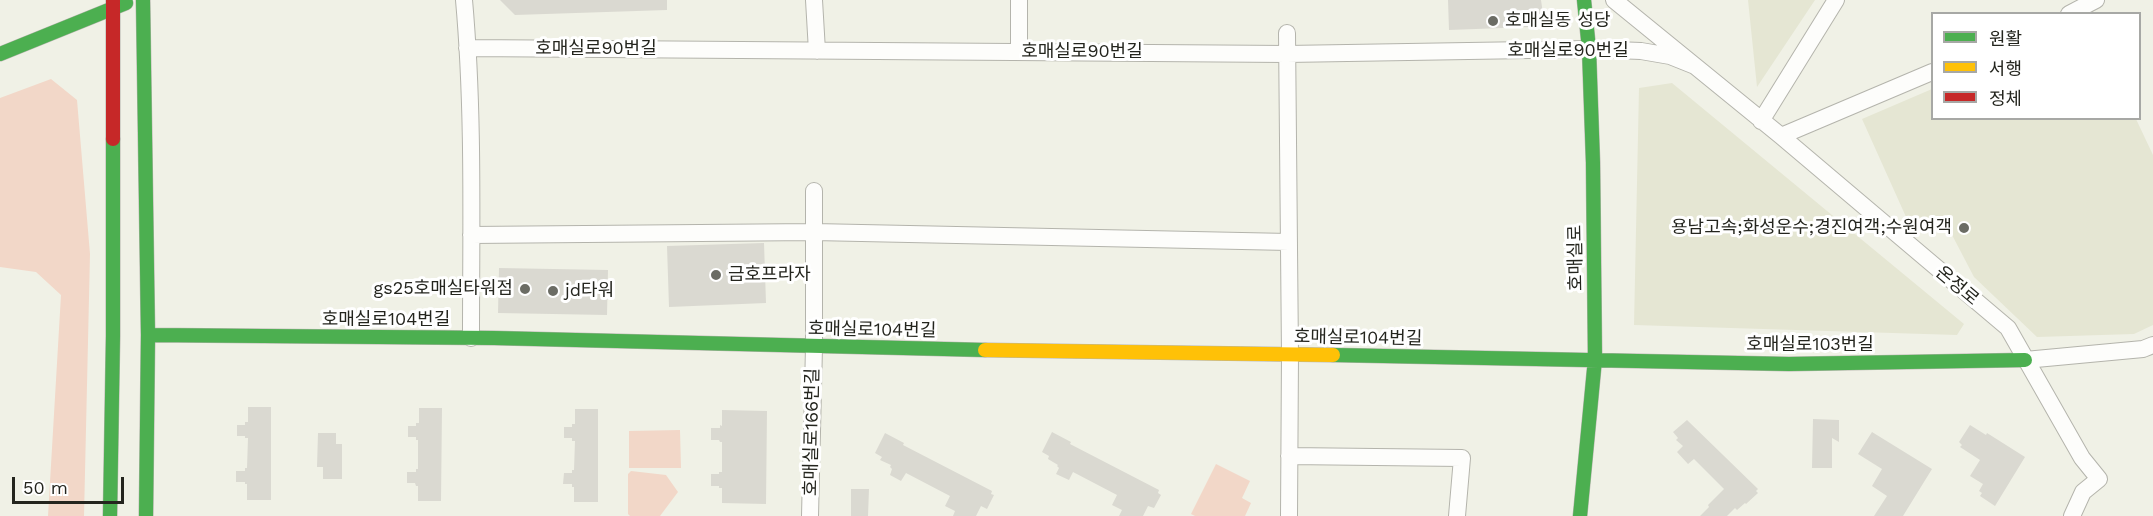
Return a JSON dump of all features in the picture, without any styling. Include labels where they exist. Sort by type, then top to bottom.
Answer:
[{"type":"street","points":[[0,54],[113,4],[133,0]]},
{"type":"street","points":[[143,0],[148,335],[146,516]]},
{"type":"street","points":[[464,0],[471,235],[471,338]]},
{"type":"street","points":[[814,0],[817,51]]},
{"type":"street","points":[[1019,0],[1019,52]]},
{"type":"street","name":"호매실로","points":[[1580,516],[1595,359],[1593,163],[1584,0]]},
{"type":"street","name":"온정로","points":[[1614,0],[1781,136],[2008,328],[2082,458],[2099,479],[2083,492],[2072,516]]},
{"type":"street","points":[[1761,121],[1836,0]]},
{"type":"street","points":[[2073,12],[2096,0]]},
{"type":"street","points":[[110,516],[113,336],[113,4]]},
{"type":"street","points":[[1287,33],[1289,516]]},
{"type":"street","name":"호매실로90번길","points":[[467,48],[1287,54],[1588,49],[1641,51],[1670,56],[1695,66]]},
{"type":"street","points":[[1781,136],[1931,72]]},
{"type":"street","name":"호매실로166번길","points":[[810,516],[814,190]]},
{"type":"street","points":[[471,235],[814,232],[1289,242]]},
{"type":"street","name":"호매실로104번길","points":[[148,335],[471,338],[813,347],[1595,359]]},
{"type":"street","points":[[2025,360],[2143,350],[2153,345]]},
{"type":"street","name":"호매실로103번길","points":[[1595,359],[1789,364],[2025,360]]},
{"type":"street","points":[[1289,456],[1462,458],[1457,516]]},
{"type":"shaded area","points":[[1748,0],[1815,0],[1757,87]]},
{"type":"shaded area","points":[[51,79],[77,100],[90,254],[84,516],[48,516],[61,295],[36,272],[0,267],[0,98]]},
{"type":"shaded area","points":[[1672,83],[1964,324],[1957,335],[1634,325],[1639,88]]},
{"type":"shaded area","points":[[1931,89],[1931,120],[2136,120],[2153,155],[2153,325],[2134,334],[2037,337],[1974,277],[1951,233],[1911,228],[1862,119]]},
{"type":"shaded area","points":[[680,430],[681,468],[629,468],[629,431]]},
{"type":"shaded area","points":[[1216,464],[1250,481],[1242,498],[1251,503],[1245,516],[1195,516],[1191,514]]},
{"type":"shaded area","points":[[631,471],[666,475],[678,492],[660,516],[630,516],[628,514],[628,474]]},
{"type":"building","points":[[500,0],[667,0],[667,10],[515,15]]},
{"type":"building","name":"호매실동 성당","points":[[1448,0],[1541,0],[1543,14],[1530,27],[1449,30]]},
{"type":"building","name":"금호프라자","points":[[764,243],[766,303],[669,307],[667,246]]},
{"type":"building","name":"jd타워","points":[[499,268],[608,270],[607,315],[498,313]]},
{"type":"building","points":[[248,407],[271,407],[271,500],[247,500],[247,484],[236,482],[236,471],[245,471],[247,468],[248,438],[237,436],[237,425],[245,425],[245,422],[248,422]]},
{"type":"building","points":[[419,408],[442,408],[441,501],[418,501],[418,486],[415,483],[407,483],[407,472],[416,472],[418,469],[418,440],[416,437],[408,437],[408,426],[416,426],[416,423],[419,423]]},
{"type":"building","points":[[575,409],[598,409],[598,502],[574,502],[574,487],[572,484],[563,484],[564,473],[572,473],[574,470],[575,441],[572,441],[572,438],[564,438],[564,427],[572,427],[572,424],[575,424]]},
{"type":"building","points":[[722,410],[767,411],[766,504],[722,503],[722,488],[711,486],[711,474],[722,472],[722,442],[711,440],[711,428],[722,426]]},
{"type":"building","points":[[1813,419],[1839,420],[1839,442],[1832,438],[1832,468],[1812,468]]},
{"type":"building","points":[[1687,420],[1758,489],[1756,491],[1758,493],[1746,504],[1737,510],[1735,508],[1727,516],[1700,516],[1724,489],[1694,459],[1688,464],[1677,452],[1683,446],[1676,440],[1678,438],[1673,432]]},
{"type":"building","points":[[1970,425],[2025,457],[1995,506],[1980,496],[1982,493],[1979,491],[1983,484],[1970,476],[1980,460],[1960,447],[1962,445],[1959,442]]},
{"type":"building","points":[[1052,432],[1071,442],[1070,444],[1159,490],[1158,493],[1161,495],[1154,508],[1148,506],[1143,516],[1119,516],[1122,510],[1112,505],[1117,495],[1073,472],[1069,480],[1056,474],[1058,465],[1042,452]]},
{"type":"building","points":[[1872,432],[1932,469],[1903,516],[1874,516],[1887,496],[1872,486],[1882,469],[1858,454]]},
{"type":"building","points":[[318,433],[336,433],[336,444],[342,444],[342,479],[323,479],[323,467],[317,467]]},
{"type":"building","points":[[885,433],[904,443],[903,445],[992,491],[991,494],[994,495],[987,509],[981,506],[976,516],[953,516],[955,511],[945,506],[950,496],[906,473],[901,481],[890,475],[891,465],[880,460],[882,457],[875,453]]},
{"type":"building","points":[[851,489],[869,489],[868,516],[851,516]]},
{"type":"traffic: fast","points":[[143,0],[148,335],[146,516]]},
{"type":"traffic: fast","points":[[1580,516],[1595,359],[1593,163],[1589,49],[1584,0]]},
{"type":"traffic: fast","points":[[0,54],[126,3]]},
{"type":"traffic: fast","points":[[110,516],[113,139]]},
{"type":"traffic: fast","points":[[148,335],[494,338],[985,350]]},
{"type":"traffic: fast","points":[[1333,355],[1789,364],[2025,360]]},
{"type":"traffic: slow","points":[[985,350],[1333,355]]},
{"type":"traffic: jam","points":[[113,0],[113,139]]},
{"type":"place","name":"호매실동 성당","points":[[1493,21]]},
{"type":"place","name":"용남고속;화성운수;경진여객;수원여객","points":[[1964,228]]},
{"type":"place","name":"금호프라자","points":[[716,275]]},
{"type":"place","name":"gs25호매실타워점","points":[[525,289]]},
{"type":"place","name":"jd타워","points":[[553,291]]}]
